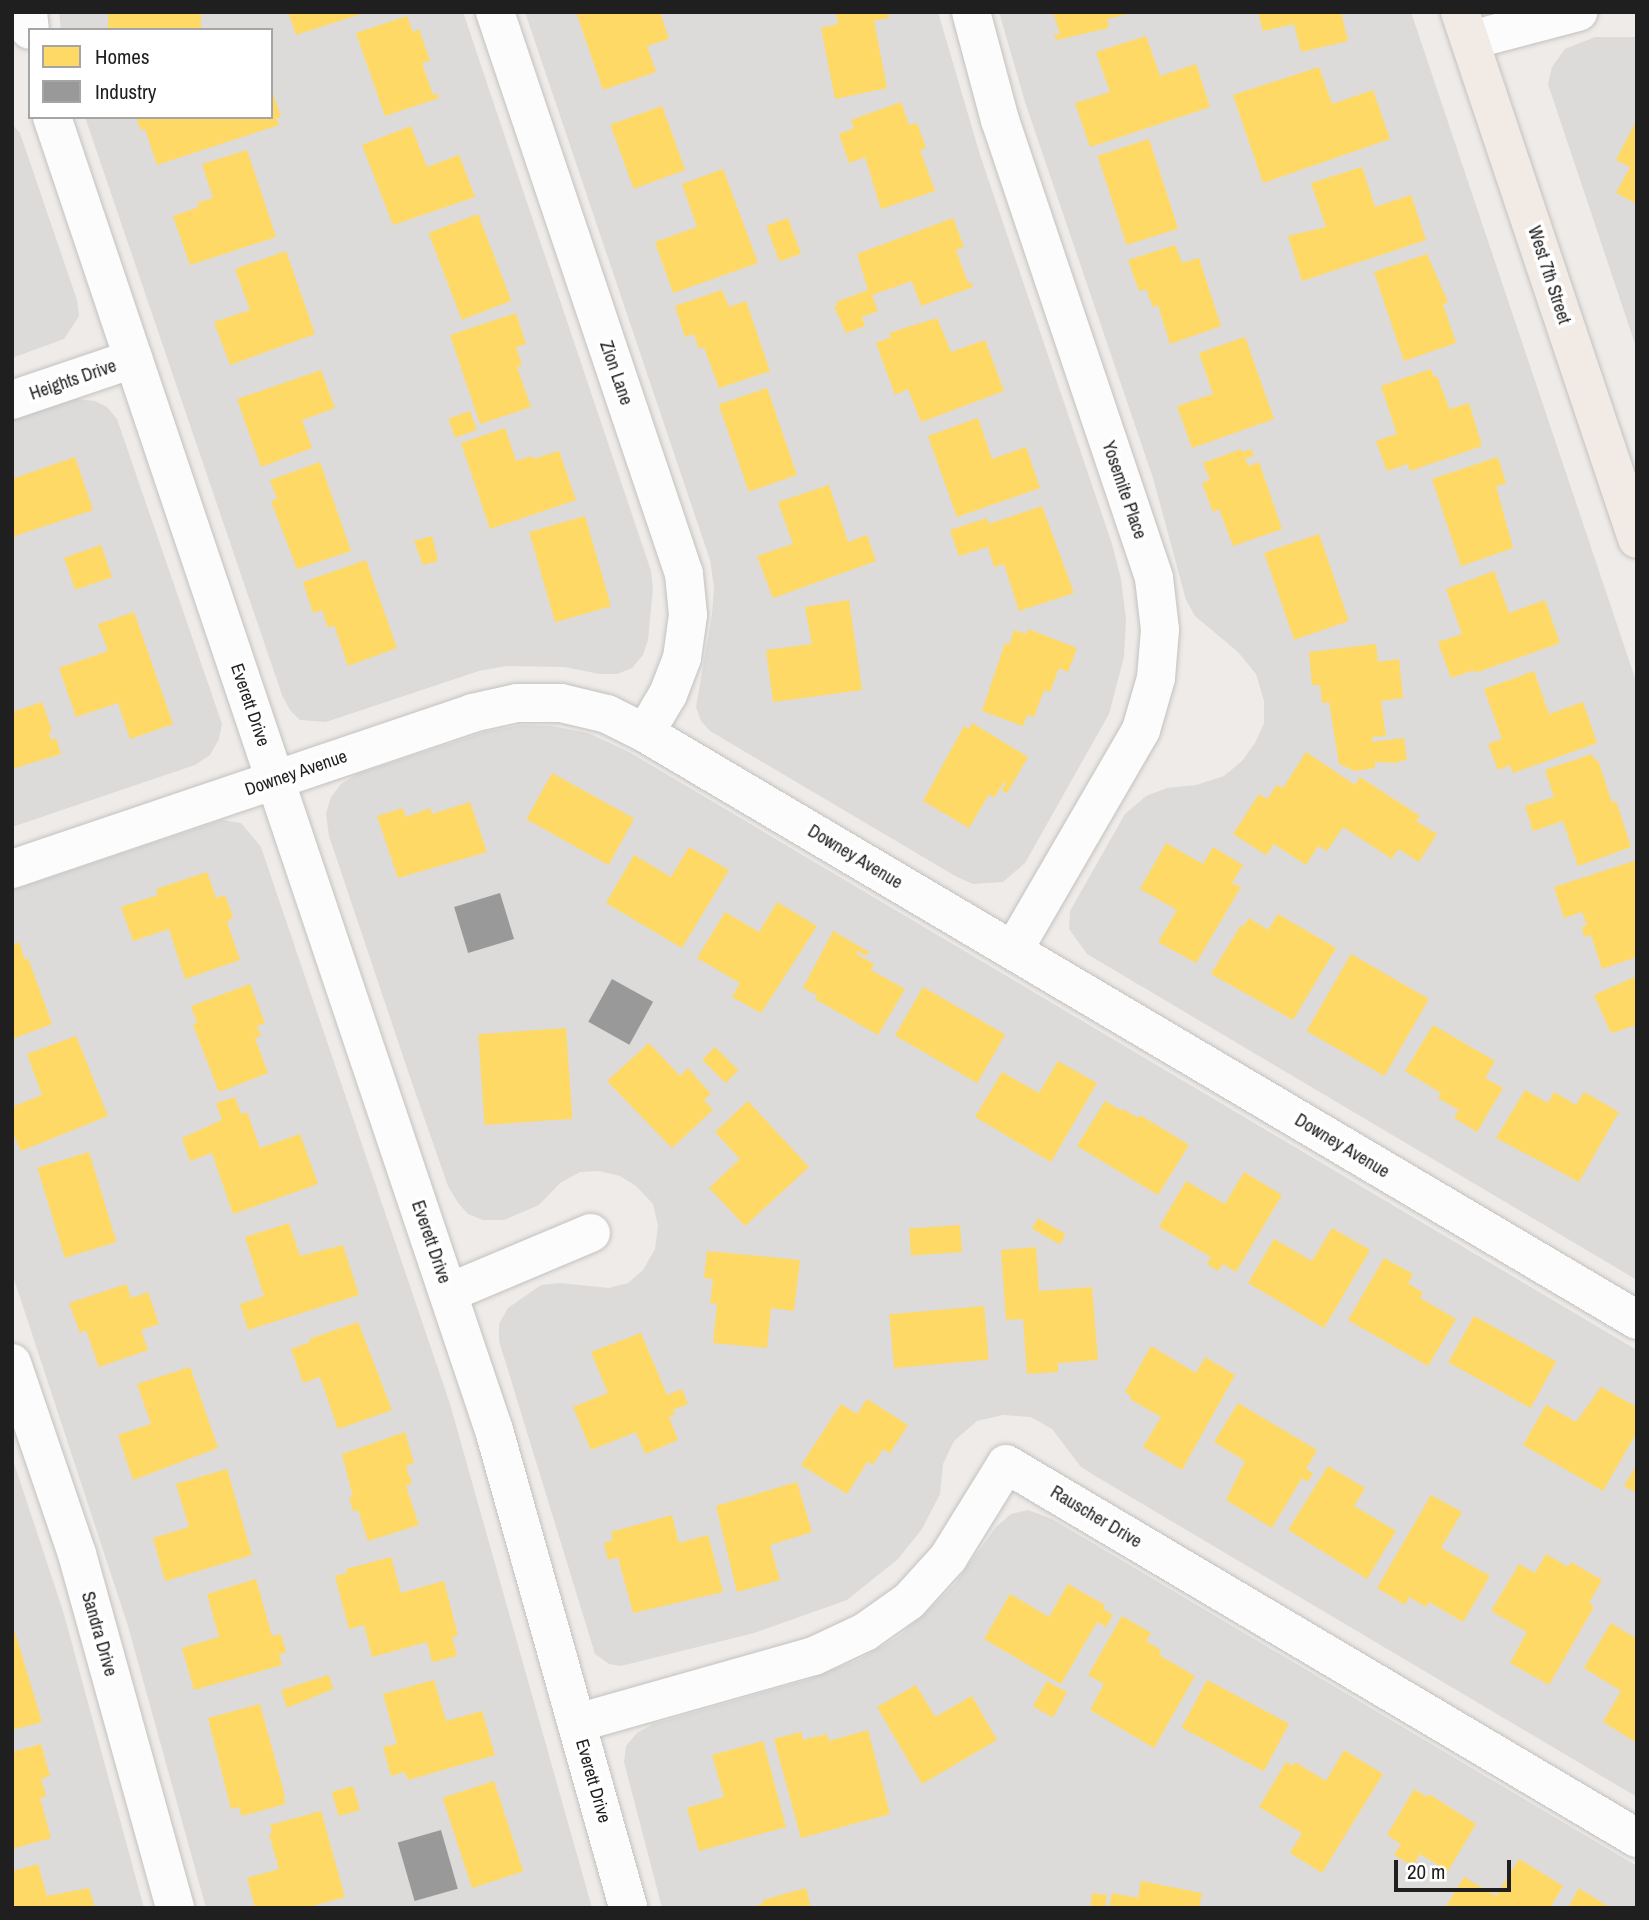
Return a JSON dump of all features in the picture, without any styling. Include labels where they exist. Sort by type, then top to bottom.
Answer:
[{"type":"main road","name":"West 7th Street","points":[[1466,26],[1637,539]]},
{"type":"street","name":"Zion Lane","points":[[495,12],[684,574],[688,615],[682,658],[668,694],[645,733]]},
{"type":"street","name":"Yosemite Place","points":[[971,12],[1000,120],[1154,578],[1160,630],[1156,678],[1141,730],[1013,951]]},
{"type":"street","points":[[1466,26],[1578,12]]},
{"type":"street","name":"Everett Drive","points":[[53,119],[494,1430],[628,1908]]},
{"type":"street","name":"Heights Drive","points":[[12,400],[133,359]]},
{"type":"street","name":"Downey Avenue","points":[[12,869],[472,713],[517,703],[561,703],[607,714],[645,733],[1637,1320]]},
{"type":"street","name":"Everett Drive","points":[[448,1293],[591,1233]]},
{"type":"street","name":"Sandra Drive","points":[[12,1363],[77,1554],[175,1908]]},
{"type":"street","name":"Rauscher Drive","points":[[576,1723],[814,1656],[865,1632],[909,1601],[948,1558],[1006,1464],[1637,1838]]},
{"type":"shaded area","points":[[59,12],[463,12],[651,571],[653,589],[648,640],[643,655],[632,668],[617,674],[600,674],[564,667],[507,666],[479,671],[326,722],[300,720],[290,710],[282,695],[86,119],[273,119],[273,28],[61,28]]},
{"type":"shaded area","points":[[525,12],[938,12],[980,155],[1112,544],[1121,579],[1126,619],[1124,657],[1109,714],[1025,863],[1003,882],[973,884],[957,877],[710,731],[701,721],[696,707],[712,615],[714,587],[710,560]]},
{"type":"shaded area","points":[[999,12],[1411,12],[1637,684],[1637,1280],[1087,954],[1069,929],[1070,911],[1125,814],[1146,796],[1167,788],[1196,785],[1224,776],[1242,761],[1255,743],[1264,723],[1264,701],[1256,674],[1238,652],[1195,616],[1186,600],[1153,478],[1025,102]]},
{"type":"shaded area","points":[[1595,37],[1637,37],[1637,350],[1548,84],[1552,67],[1565,49]]},
{"type":"shaded area","points":[[12,124],[20,133],[77,300],[79,316],[64,339],[12,358]]},
{"type":"shaded area","points":[[76,399],[95,401],[107,407],[117,419],[222,724],[219,739],[210,755],[195,765],[12,827],[12,420]]},
{"type":"shaded area","points":[[520,725],[552,726],[588,733],[629,752],[1637,1350],[1637,1797],[1081,1467],[1052,1429],[1031,1417],[1003,1415],[977,1421],[954,1441],[943,1464],[940,1494],[922,1529],[898,1559],[847,1600],[754,1633],[621,1666],[609,1664],[595,1654],[499,1341],[499,1324],[508,1308],[541,1285],[560,1283],[609,1288],[628,1283],[643,1270],[655,1249],[658,1226],[653,1204],[636,1186],[620,1176],[599,1171],[580,1172],[560,1183],[539,1205],[504,1220],[483,1220],[468,1214],[458,1203],[448,1186],[413,1086],[329,836],[326,814],[331,797],[341,784],[357,774],[485,732]]},
{"type":"shaded area","points":[[222,820],[241,823],[261,847],[450,1404],[592,1908],[206,1908],[128,1626],[12,1273],[12,890]]},
{"type":"shaded area","points":[[12,1457],[63,1611],[144,1908],[12,1908]]},
{"type":"shaded area","points":[[1028,1510],[1052,1519],[1637,1866],[1637,1908],[662,1908],[624,1762],[626,1746],[637,1733],[653,1724],[807,1680],[860,1659],[899,1636],[928,1611],[954,1585],[996,1527],[1011,1514]]},
{"type":"building: Homes","points":[[108,12],[201,12],[201,28],[108,28]]},
{"type":"building: Homes","points":[[288,12],[364,12],[364,13],[296,35]]},
{"type":"building: Homes","points":[[576,12],[660,12],[669,39],[647,46],[656,72],[603,90]]},
{"type":"building: Homes","points":[[836,12],[888,12],[889,18],[874,21],[887,88],[835,99],[821,28],[838,24]]},
{"type":"building: Homes","points":[[1053,12],[1132,13],[1107,19],[1109,28],[1056,40],[1054,35],[1060,34]]},
{"type":"building: Homes","points":[[1258,12],[1341,12],[1348,41],[1301,52],[1294,24],[1263,31]]},
{"type":"building: Homes","points":[[407,16],[413,32],[419,29],[430,61],[422,63],[433,95],[437,93],[439,98],[385,116],[356,33]]},
{"type":"building: Homes","points":[[1146,36],[1160,76],[1196,64],[1210,107],[1090,147],[1075,103],[1110,92],[1096,52]]},
{"type":"building: Homes","points":[[1319,67],[1332,104],[1373,90],[1390,139],[1263,183],[1233,95]]},
{"type":"building: Homes","points":[[273,93],[281,117],[276,118],[279,125],[157,165],[145,129],[141,130],[137,119],[273,119]]},
{"type":"building: Homes","points":[[901,102],[909,125],[917,123],[926,148],[920,150],[935,191],[881,209],[865,157],[849,163],[839,134],[854,128],[851,120]]},
{"type":"building: Homes","points":[[662,106],[685,170],[634,189],[610,125]]},
{"type":"building: Homes","points":[[1637,119],[1637,204],[1616,193],[1630,167],[1616,160]]},
{"type":"building: Homes","points":[[411,126],[427,167],[459,155],[475,197],[393,225],[362,145]]},
{"type":"building: Homes","points":[[1149,139],[1178,228],[1127,245],[1098,156]]},
{"type":"building: Homes","points":[[247,150],[276,237],[190,265],[173,216],[199,207],[197,203],[213,198],[202,164]]},
{"type":"building: Homes","points":[[1362,167],[1375,207],[1411,195],[1426,240],[1302,281],[1288,236],[1326,227],[1311,183]]},
{"type":"building: Homes","points":[[723,169],[758,263],[673,293],[655,242],[697,227],[682,184]]},
{"type":"building: Homes","points":[[478,214],[511,301],[462,320],[429,233]]},
{"type":"building: Homes","points":[[788,218],[801,254],[779,262],[766,226]]},
{"type":"building: Homes","points":[[953,218],[964,247],[956,250],[968,283],[971,282],[973,287],[921,306],[912,281],[872,295],[878,311],[862,317],[865,326],[846,333],[834,306],[838,305],[836,302],[868,290],[857,254]]},
{"type":"building: Homes","points":[[1175,245],[1182,263],[1199,258],[1221,326],[1170,344],[1158,305],[1153,307],[1146,289],[1139,291],[1128,260]]},
{"type":"building: Homes","points":[[286,251],[315,334],[230,365],[214,322],[250,310],[235,269]]},
{"type":"building: Homes","points":[[1427,254],[1448,302],[1443,304],[1456,343],[1404,361],[1374,272]]},
{"type":"building: Homes","points":[[722,290],[729,307],[746,301],[770,371],[719,388],[704,347],[699,349],[694,334],[685,337],[675,306]]},
{"type":"building: Homes","points":[[516,313],[526,344],[516,347],[522,365],[517,367],[531,407],[480,424],[450,335]]},
{"type":"building: Homes","points":[[937,318],[951,352],[985,340],[1004,391],[921,422],[908,389],[895,395],[876,343],[891,337],[889,333]]},
{"type":"building: Homes","points":[[1245,337],[1274,419],[1192,448],[1177,406],[1213,394],[1199,353]]},
{"type":"building: Homes","points":[[1431,369],[1434,377],[1437,376],[1449,408],[1446,410],[1469,403],[1482,446],[1410,471],[1408,464],[1387,471],[1376,441],[1397,434],[1381,386]]},
{"type":"building: Homes","points":[[321,370],[335,408],[302,420],[312,448],[261,467],[237,399]]},
{"type":"building: Homes","points":[[767,388],[797,475],[749,492],[719,405]]},
{"type":"building: Homes","points":[[470,411],[477,430],[455,438],[448,419]]},
{"type":"building: Homes","points":[[978,418],[992,459],[1026,447],[1040,488],[957,517],[928,436]]},
{"type":"building: Homes","points":[[505,428],[516,461],[559,451],[576,500],[490,529],[461,443]]},
{"type":"building: Homes","points":[[1241,449],[1242,452],[1251,449],[1254,456],[1245,458],[1248,466],[1259,462],[1282,529],[1233,546],[1219,509],[1213,512],[1202,483],[1210,480],[1203,463]]},
{"type":"building: Homes","points":[[75,457],[93,510],[12,537],[12,479]]},
{"type":"building: Homes","points":[[1498,457],[1506,483],[1496,486],[1513,548],[1461,566],[1432,479]]},
{"type":"building: Homes","points":[[320,462],[351,551],[297,569],[271,501],[277,499],[270,480]]},
{"type":"building: Homes","points":[[829,485],[848,542],[867,535],[876,561],[773,598],[757,556],[793,544],[778,502]]},
{"type":"building: Homes","points":[[1042,506],[1074,593],[1019,611],[1004,564],[994,567],[988,547],[959,556],[950,530],[987,518],[989,524]]},
{"type":"building: Homes","points":[[585,516],[611,606],[555,622],[529,532]]},
{"type":"building: Homes","points":[[1319,534],[1349,621],[1294,640],[1264,553]]},
{"type":"building: Homes","points":[[432,536],[438,561],[423,565],[414,541]]},
{"type":"building: Homes","points":[[101,545],[112,577],[75,590],[64,558]]},
{"type":"building: Homes","points":[[366,560],[397,648],[348,666],[334,625],[328,628],[322,610],[313,613],[303,582]]},
{"type":"building: Homes","points":[[1494,571],[1509,613],[1545,600],[1560,643],[1475,673],[1474,670],[1451,678],[1438,642],[1462,634],[1446,589]]},
{"type":"building: Homes","points":[[849,600],[862,690],[773,702],[766,650],[812,644],[805,607]]},
{"type":"building: Homes","points":[[134,612],[173,724],[130,739],[118,703],[76,717],[59,668],[108,651],[98,624]]},
{"type":"building: Homes","points":[[1028,629],[1077,648],[1068,672],[1059,668],[1050,692],[1044,690],[1034,717],[1027,715],[1023,726],[982,711],[1005,643],[1009,645],[1014,630],[1026,634]]},
{"type":"building: Homes","points":[[1376,644],[1378,662],[1399,659],[1403,698],[1381,701],[1386,736],[1372,737],[1372,742],[1404,738],[1407,759],[1396,763],[1375,762],[1375,768],[1355,771],[1339,764],[1329,702],[1322,703],[1320,685],[1312,685],[1309,652]]},
{"type":"building: Homes","points":[[1534,671],[1549,714],[1583,702],[1597,743],[1513,773],[1510,765],[1498,770],[1488,744],[1502,739],[1484,689]]},
{"type":"building: Homes","points":[[42,702],[52,731],[49,732],[51,740],[56,738],[61,754],[12,769],[12,712]]},
{"type":"building: Homes","points":[[972,723],[1028,757],[1007,793],[1002,790],[1006,783],[1004,782],[994,798],[989,794],[969,828],[923,801],[964,726],[969,729]]},
{"type":"building: Homes","points":[[1306,752],[1355,785],[1360,777],[1420,816],[1416,821],[1437,834],[1419,862],[1398,849],[1392,859],[1343,827],[1327,851],[1318,846],[1306,865],[1274,844],[1266,855],[1233,834],[1259,794],[1267,799],[1277,785],[1283,788]]},
{"type":"building: Homes","points":[[1592,754],[1595,761],[1598,760],[1612,803],[1616,801],[1631,847],[1578,866],[1563,821],[1533,831],[1525,806],[1554,797],[1545,770]]},
{"type":"building: Homes","points":[[552,773],[634,819],[609,865],[526,819]]},
{"type":"building: Homes","points":[[470,802],[487,852],[398,878],[377,816],[403,808],[406,817],[430,808],[432,814]]},
{"type":"building: Homes","points":[[1166,843],[1203,864],[1213,847],[1243,865],[1232,883],[1241,887],[1196,963],[1158,942],[1177,910],[1140,889]]},
{"type":"building: Homes","points":[[689,847],[729,870],[682,948],[606,903],[634,855],[671,877]]},
{"type":"building: Homes","points":[[1637,860],[1637,957],[1602,969],[1591,935],[1584,937],[1582,927],[1587,925],[1582,912],[1564,918],[1554,887]]},
{"type":"building: Homes","points":[[207,872],[216,898],[225,895],[233,917],[227,922],[240,960],[185,979],[169,929],[133,941],[121,907],[158,895],[156,889]]},
{"type":"building: Homes","points":[[777,902],[817,926],[761,1013],[732,997],[740,983],[697,958],[725,912],[759,932]]},
{"type":"building: Homes","points":[[1278,914],[1336,948],[1293,1020],[1211,974],[1241,925],[1243,927],[1249,918],[1268,930]]},
{"type":"building: Homes","points":[[833,931],[869,952],[866,956],[858,951],[856,954],[874,964],[871,970],[905,989],[878,1035],[815,999],[817,995],[803,988]]},
{"type":"building: Homes","points":[[19,942],[25,960],[28,958],[52,1024],[12,1039],[12,945]]},
{"type":"building: Homes","points":[[1351,954],[1429,999],[1384,1076],[1306,1031]]},
{"type":"building: Homes","points":[[1637,976],[1637,1025],[1611,1033],[1594,995]]},
{"type":"building: Homes","points":[[250,984],[265,1023],[257,1026],[261,1036],[255,1038],[268,1073],[219,1092],[193,1025],[197,1023],[191,1006]]},
{"type":"building: Homes","points":[[923,987],[1005,1034],[977,1083],[895,1035]]},
{"type":"building: Homes","points":[[1433,1025],[1495,1061],[1485,1078],[1503,1088],[1477,1132],[1454,1118],[1459,1110],[1438,1098],[1441,1093],[1405,1071]]},
{"type":"building: Homes","points":[[566,1028],[572,1119],[485,1125],[478,1034]]},
{"type":"building: Homes","points":[[76,1036],[108,1116],[21,1151],[12,1131],[12,1107],[42,1095],[27,1054]]},
{"type":"building: Homes","points":[[649,1043],[680,1076],[688,1068],[711,1094],[704,1100],[713,1110],[672,1148],[607,1081]]},
{"type":"building: Homes","points":[[715,1047],[738,1070],[726,1083],[702,1060]]},
{"type":"building: Homes","points":[[1058,1061],[1097,1083],[1051,1162],[975,1117],[1002,1072],[1039,1093]]},
{"type":"building: Homes","points":[[1525,1090],[1548,1103],[1554,1092],[1576,1105],[1584,1092],[1619,1112],[1579,1182],[1496,1138]]},
{"type":"building: Homes","points":[[235,1097],[241,1114],[247,1112],[260,1148],[300,1134],[318,1184],[233,1214],[212,1153],[190,1161],[182,1138],[222,1120],[216,1103]]},
{"type":"building: Homes","points":[[748,1101],[809,1167],[745,1226],[709,1188],[740,1159],[715,1132]]},
{"type":"building: Homes","points":[[1105,1101],[1138,1118],[1140,1115],[1189,1145],[1158,1195],[1077,1146]]},
{"type":"building: Homes","points":[[89,1152],[116,1242],[65,1258],[37,1168]]},
{"type":"building: Homes","points":[[1244,1172],[1282,1195],[1236,1272],[1223,1264],[1218,1271],[1207,1264],[1211,1257],[1159,1227],[1186,1181],[1225,1204]]},
{"type":"building: Homes","points":[[1038,1218],[1066,1234],[1060,1244],[1032,1228]]},
{"type":"building: Homes","points":[[289,1223],[300,1256],[343,1245],[359,1295],[248,1330],[240,1304],[264,1296],[245,1237]]},
{"type":"building: Homes","points":[[960,1225],[962,1252],[911,1255],[909,1229]]},
{"type":"building: Homes","points":[[1332,1228],[1370,1250],[1324,1328],[1248,1283],[1274,1239],[1312,1261]]},
{"type":"building: Homes","points":[[1036,1247],[1039,1291],[1092,1287],[1098,1360],[1058,1363],[1058,1372],[1027,1374],[1023,1319],[1006,1320],[1001,1250]]},
{"type":"building: Homes","points":[[707,1251],[800,1260],[794,1311],[771,1308],[767,1348],[713,1343],[717,1304],[710,1303],[713,1279],[704,1278]]},
{"type":"building: Homes","points":[[1384,1258],[1413,1274],[1408,1283],[1423,1293],[1420,1298],[1456,1319],[1428,1366],[1348,1320]]},
{"type":"building: Homes","points":[[126,1284],[131,1298],[148,1292],[159,1324],[141,1330],[148,1350],[99,1367],[86,1330],[80,1333],[69,1303]]},
{"type":"building: Homes","points":[[984,1306],[989,1360],[894,1368],[889,1314]]},
{"type":"building: Homes","points":[[1474,1316],[1556,1362],[1531,1408],[1448,1362]]},
{"type":"building: Homes","points":[[358,1322],[392,1410],[338,1429],[320,1377],[303,1383],[291,1349],[310,1342],[309,1339]]},
{"type":"building: Homes","points":[[641,1333],[667,1395],[682,1389],[688,1404],[673,1410],[675,1414],[669,1417],[678,1440],[645,1454],[636,1432],[591,1450],[573,1407],[608,1393],[591,1352]]},
{"type":"building: Homes","points":[[1151,1346],[1196,1373],[1205,1357],[1235,1375],[1182,1470],[1143,1447],[1161,1417],[1130,1399],[1131,1396],[1125,1392]]},
{"type":"building: Homes","points":[[190,1367],[218,1448],[133,1480],[118,1435],[151,1424],[137,1384]]},
{"type":"building: Homes","points":[[1601,1387],[1637,1407],[1637,1432],[1603,1491],[1523,1445],[1546,1405],[1576,1422]]},
{"type":"building: Homes","points":[[867,1399],[908,1425],[890,1453],[883,1449],[873,1465],[868,1461],[847,1494],[801,1465],[841,1404],[857,1414]]},
{"type":"building: Homes","points":[[1238,1403],[1317,1450],[1306,1469],[1313,1473],[1308,1482],[1302,1478],[1272,1528],[1226,1500],[1245,1461],[1214,1442]]},
{"type":"building: Homes","points":[[405,1432],[414,1463],[406,1466],[412,1484],[406,1486],[419,1525],[368,1541],[358,1510],[353,1511],[349,1497],[353,1497],[342,1454]]},
{"type":"building: Homes","points":[[1637,1464],[1637,1493],[1624,1486]]},
{"type":"building: Homes","points":[[1328,1466],[1365,1488],[1354,1506],[1396,1531],[1367,1579],[1288,1530]]},
{"type":"building: Homes","points":[[227,1469],[252,1555],[165,1581],[153,1538],[189,1527],[176,1484]]},
{"type":"building: Homes","points":[[797,1482],[812,1532],[770,1545],[780,1580],[737,1592],[716,1506]]},
{"type":"building: Homes","points":[[1431,1495],[1462,1512],[1441,1548],[1490,1576],[1463,1622],[1429,1602],[1426,1607],[1409,1597],[1405,1605],[1377,1588]]},
{"type":"building: Homes","points":[[672,1515],[679,1543],[708,1535],[723,1592],[633,1613],[618,1557],[608,1560],[604,1543],[613,1540],[611,1532]]},
{"type":"building: Homes","points":[[1546,1554],[1568,1567],[1571,1562],[1602,1580],[1589,1603],[1594,1607],[1549,1685],[1510,1663],[1527,1632],[1491,1611],[1519,1564],[1535,1573]]},
{"type":"building: Homes","points":[[391,1557],[401,1593],[444,1581],[458,1635],[452,1637],[457,1656],[432,1662],[427,1642],[372,1657],[364,1625],[349,1629],[335,1576],[347,1573],[346,1569]]},
{"type":"building: Homes","points":[[256,1579],[272,1636],[281,1634],[286,1652],[279,1655],[282,1665],[194,1690],[182,1648],[219,1637],[207,1594]]},
{"type":"building: Homes","points":[[1068,1584],[1105,1605],[1103,1609],[1113,1615],[1106,1627],[1097,1622],[1061,1684],[984,1639],[1010,1594],[1049,1617]]},
{"type":"building: Homes","points":[[1122,1616],[1151,1633],[1146,1641],[1161,1650],[1159,1655],[1195,1676],[1154,1748],[1090,1710],[1104,1684],[1088,1675]]},
{"type":"building: Homes","points":[[1611,1623],[1637,1639],[1637,1743],[1603,1722],[1621,1691],[1584,1668]]},
{"type":"building: Homes","points":[[15,1632],[42,1722],[12,1730],[12,1633]]},
{"type":"building: Homes","points":[[329,1675],[333,1689],[287,1708],[281,1690]]},
{"type":"building: Homes","points":[[434,1680],[446,1721],[482,1711],[495,1755],[408,1780],[405,1772],[391,1776],[383,1747],[397,1744],[383,1694]]},
{"type":"building: Homes","points":[[1207,1680],[1289,1724],[1264,1771],[1182,1728]]},
{"type":"building: Homes","points":[[1047,1681],[1067,1692],[1053,1718],[1033,1706]]},
{"type":"building: Homes","points":[[916,1685],[935,1717],[972,1696],[997,1740],[922,1784],[877,1707]]},
{"type":"building: Homes","points":[[260,1704],[285,1804],[242,1816],[239,1807],[231,1809],[208,1718]]},
{"type":"building: Homes","points":[[868,1730],[890,1814],[801,1838],[774,1739],[801,1732],[803,1740],[827,1734],[829,1741]]},
{"type":"building: Homes","points":[[763,1741],[786,1827],[699,1851],[687,1808],[724,1797],[712,1755]]},
{"type":"building: Homes","points":[[41,1744],[50,1776],[41,1779],[46,1796],[40,1798],[51,1838],[12,1849],[12,1752]]},
{"type":"building: Homes","points":[[1344,1750],[1383,1774],[1322,1873],[1290,1853],[1302,1833],[1259,1807],[1286,1762],[1293,1766],[1295,1762],[1326,1781]]},
{"type":"building: Homes","points":[[494,1781],[523,1871],[472,1888],[443,1798]]},
{"type":"building: Homes","points":[[353,1786],[360,1810],[339,1816],[332,1792]]},
{"type":"building: Homes","points":[[1414,1789],[1427,1797],[1429,1794],[1476,1824],[1448,1871],[1420,1854],[1413,1866],[1394,1855],[1401,1844],[1387,1835]]},
{"type":"building: Homes","points":[[321,1811],[345,1897],[305,1908],[255,1908],[247,1878],[279,1869],[269,1834],[273,1833],[270,1825]]},
{"type":"building: Homes","points":[[1519,1859],[1563,1886],[1550,1908],[1445,1908],[1464,1877],[1496,1896]]},
{"type":"building: Homes","points":[[38,1864],[47,1896],[89,1888],[95,1908],[12,1908],[12,1871]]},
{"type":"building: Homes","points":[[1141,1881],[1202,1893],[1199,1908],[1109,1908],[1112,1893],[1138,1898]]},
{"type":"building: Homes","points":[[806,1888],[811,1908],[750,1908],[763,1903],[763,1900]]},
{"type":"building: Homes","points":[[1580,1889],[1611,1908],[1568,1908]]},
{"type":"building: Homes","points":[[1092,1893],[1107,1895],[1105,1908],[1090,1908]]},
{"type":"building: Industry","points":[[500,893],[514,939],[468,953],[454,907]]},
{"type":"building: Industry","points":[[612,979],[653,1002],[629,1045],[588,1022]]},
{"type":"building: Industry","points":[[441,1830],[458,1889],[415,1901],[398,1842]]}]
